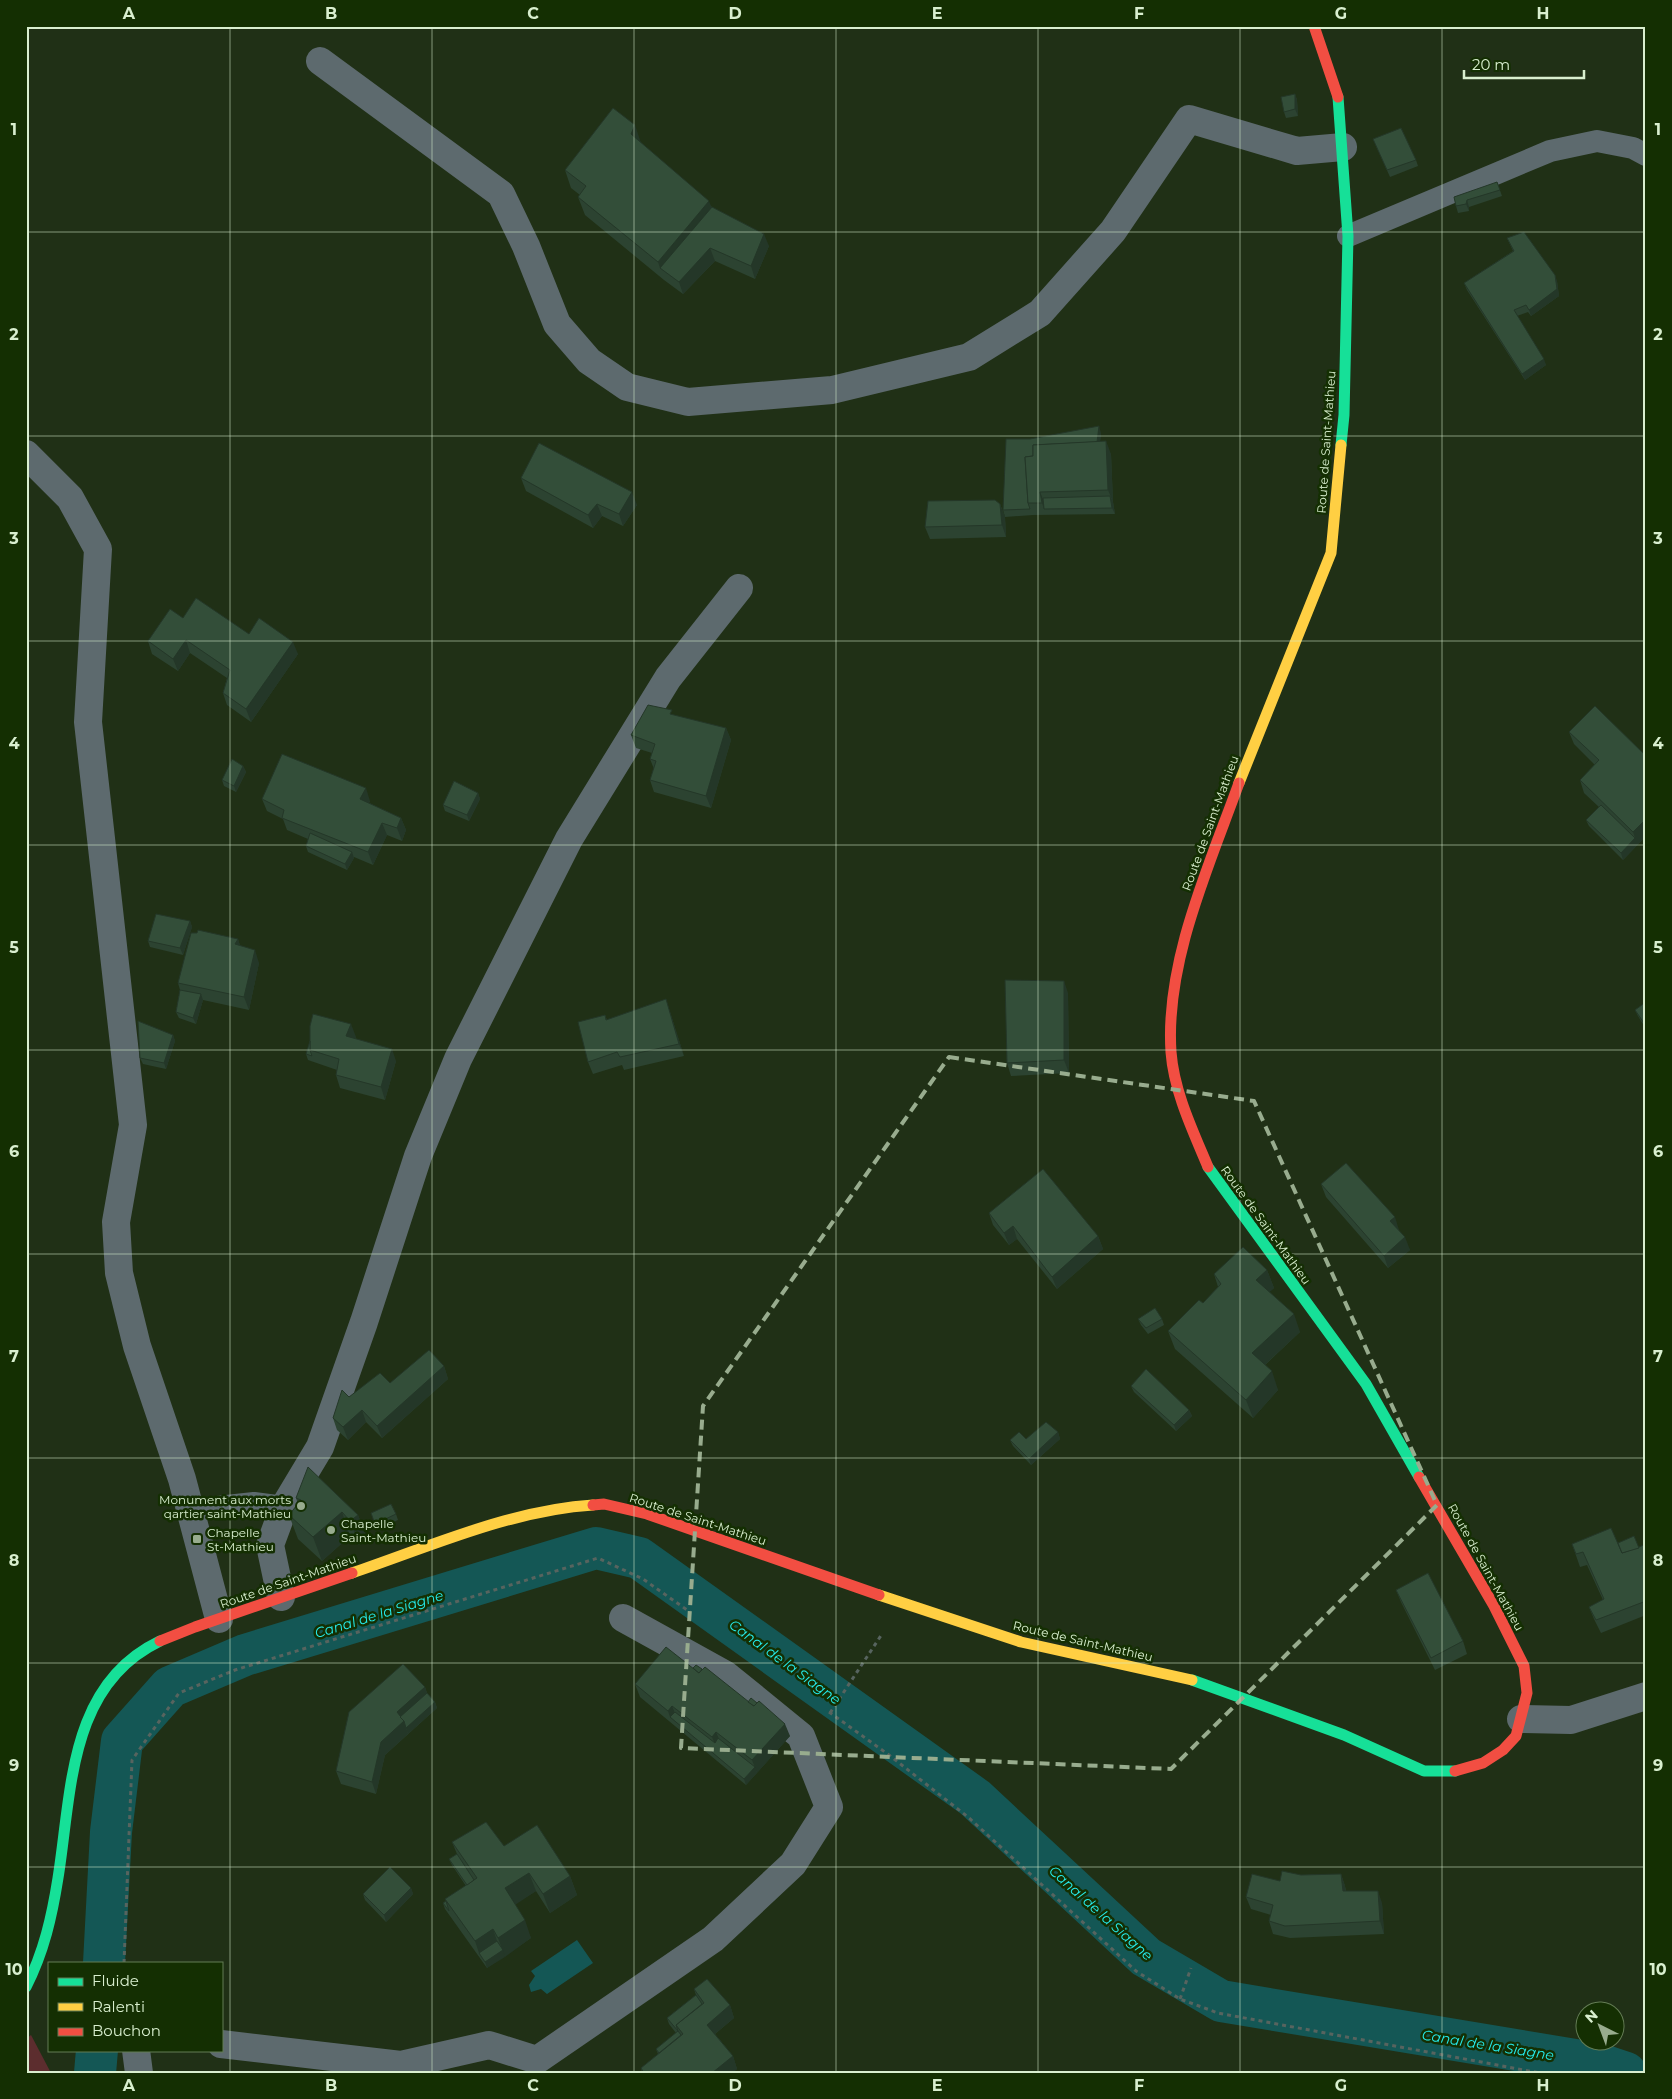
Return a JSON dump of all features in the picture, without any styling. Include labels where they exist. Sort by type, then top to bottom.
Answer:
[{"type":"street","name":"Route de Saint-Mathieu","points":[[38,1976],[53,1909],[74,1760],[82,1730],[93,1703],[110,1680],[131,1658],[162,1640],[281,1597],[518,1518],[561,1507],[604,1504],[647,1514],[902,1603],[1021,1642],[1205,1683],[1344,1735],[1424,1771],[1453,1772],[1483,1763],[1503,1750],[1516,1736],[1527,1693],[1524,1666],[1494,1606],[1366,1384],[1210,1171],[1183,1108],[1171,1052],[1174,988],[1189,919],[1248,758],[1331,553],[1344,415],[1348,236],[1339,101],[1314,26]]},
{"type":"street","points":[[320,61],[500,194],[526,246],[557,324],[589,361],[627,386],[688,402],[832,390],[969,357],[1040,313],[1113,231],[1189,118],[1297,151],[1343,147]]},
{"type":"street","points":[[26,454],[70,498],[98,549],[88,722],[134,1125],[116,1222],[119,1273],[137,1346],[182,1479],[220,1619]]},
{"type":"street","points":[[281,1597],[270,1545],[284,1507],[320,1447],[364,1322],[418,1156],[458,1058],[569,839],[668,678],[739,588]]},
{"type":"street","points":[[222,2044],[401,2065],[489,2045],[537,2060],[713,1939],[793,1864],[829,1807],[801,1736],[726,1675],[623,1618]]},
{"type":"street","points":[[1521,1719],[1572,1720],[1646,1696]]},
{"type":"street","points":[[136,2052],[139,2073]]},
{"type":"lane","points":[[1348,236],[1550,151],[1597,141],[1633,148],[1646,155]]},
{"type":"lane","points":[[190,1510],[254,1503],[284,1507]]},
{"type":"path","points":[[124,1962],[132,1760],[179,1693],[235,1670],[598,1558],[643,1579],[691,1613]]},
{"type":"path","points":[[830,1713],[902,1603]]},
{"type":"path","points":[[823,1708],[890,1755],[968,1817],[1136,1971],[1180,1999],[1218,2013],[1540,2073]]},
{"type":"path","points":[[1180,1999],[1191,1968]]},
{"type":"highlighted area","points":[[949,1057],[1254,1101],[1437,1505],[1171,1769],[681,1748],[703,1406]]},
{"type":"shaded area","points":[[31,2035],[51,2073],[26,2073],[26,2039]]},
{"type":"water","points":[[577,1940],[593,1963],[547,1994],[541,1989],[531,1992],[529,1985],[535,1976],[531,1971]]},
{"type":"building","points":[[1295,94],[1295,109],[1284,112],[1281,97]]},
{"type":"building","points":[[613,108],[635,125],[631,134],[709,201],[658,262],[578,197],[586,186],[565,170]]},
{"type":"building","points":[[1401,128],[1416,160],[1387,170],[1373,139]]},
{"type":"building","points":[[1497,182],[1500,190],[1467,200],[1466,204],[1456,206],[1454,197]]},
{"type":"building","points":[[712,207],[764,234],[751,266],[710,248],[679,282],[660,268]]},
{"type":"building","points":[[1524,232],[1555,275],[1557,289],[1529,310],[1526,305],[1514,310],[1544,359],[1522,374],[1464,283],[1514,251],[1507,238]]},
{"type":"building","points":[[1099,426],[1097,442],[1033,445],[1033,456],[1025,457],[1030,509],[1003,510],[1006,439],[1030,439]]},
{"type":"building","points":[[1106,441],[1108,490],[1040,492],[1042,503],[1028,503],[1025,457],[1033,456],[1033,445]]},
{"type":"building","points":[[539,443],[632,492],[619,514],[597,504],[588,515],[521,478]]},
{"type":"building","points":[[1110,496],[1112,508],[1044,509],[1043,498]]},
{"type":"building","points":[[995,500],[1000,504],[1002,525],[925,527],[928,501]]},
{"type":"building","points":[[196,598],[249,634],[259,618],[293,642],[246,709],[223,693],[230,670],[186,640],[173,659],[148,641],[170,609],[183,618]]},
{"type":"building","points":[[648,705],[672,710],[670,714],[726,728],[706,796],[650,780],[656,761],[650,759],[655,744],[631,735]]},
{"type":"building","points":[[1595,706],[1646,756],[1646,819],[1633,832],[1580,780],[1599,760],[1569,732]]},
{"type":"building","points":[[282,754],[366,788],[360,799],[401,818],[397,828],[382,823],[368,852],[282,818],[284,810],[262,799]]},
{"type":"building","points":[[232,759],[243,766],[234,786],[222,780]]},
{"type":"building","points":[[454,781],[478,793],[467,815],[443,805]]},
{"type":"building","points":[[1601,805],[1635,838],[1621,853],[1586,820]]},
{"type":"building","points":[[310,833],[352,852],[345,864],[306,846]]},
{"type":"building","points":[[156,914],[190,921],[180,948],[148,941]]},
{"type":"building","points":[[198,930],[238,939],[235,944],[255,950],[244,997],[178,983],[191,933],[197,933]]},
{"type":"building","points":[[1005,980],[1064,981],[1064,1060],[1007,1063]]},
{"type":"building","points":[[180,990],[201,994],[193,1018],[176,1012]]},
{"type":"building","points":[[666,999],[679,1044],[620,1057],[617,1052],[588,1062],[578,1022],[605,1015],[606,1020]]},
{"type":"building","points":[[1646,1002],[1646,1026],[1635,1010]]},
{"type":"building","points":[[313,1014],[351,1024],[346,1036],[392,1049],[381,1087],[336,1075],[339,1059],[310,1050],[310,1026]]},
{"type":"building","points":[[138,1021],[173,1035],[164,1063],[140,1058]]},
{"type":"building","points":[[310,1041],[310,1050],[312,1056],[306,1054]]},
{"type":"building","points":[[1346,1163],[1395,1217],[1390,1221],[1405,1237],[1384,1256],[1321,1184]]},
{"type":"building","points":[[1043,1169],[1098,1236],[1052,1277],[1013,1226],[1004,1233],[989,1213]]},
{"type":"building","points":[[1243,1247],[1267,1270],[1256,1280],[1294,1314],[1252,1353],[1272,1371],[1246,1400],[1168,1331],[1199,1300],[1203,1303],[1221,1284],[1214,1274]]},
{"type":"building","points":[[1155,1308],[1162,1319],[1146,1328],[1138,1319]]},
{"type":"building","points":[[429,1350],[444,1366],[377,1426],[362,1410],[343,1427],[333,1418],[342,1390],[349,1397],[380,1373],[390,1383]]},
{"type":"building","points":[[1146,1369],[1189,1410],[1174,1425],[1131,1386]]},
{"type":"building","points":[[1046,1422],[1058,1432],[1029,1459],[1010,1440],[1019,1432],[1026,1439]]},
{"type":"building","points":[[308,1467],[358,1515],[350,1521],[342,1512],[313,1537],[289,1515],[301,1500],[296,1498]]},
{"type":"building","points":[[391,1504],[396,1514],[375,1524],[371,1513]]},
{"type":"building","points":[[1611,1528],[1622,1553],[1646,1544],[1646,1601],[1596,1620],[1589,1607],[1604,1599],[1583,1552],[1576,1554],[1572,1544]]},
{"type":"building","points":[[1634,1536],[1639,1548],[1622,1553],[1618,1543]]},
{"type":"building","points":[[1428,1573],[1463,1641],[1431,1658],[1396,1590]]},
{"type":"building","points":[[666,1647],[699,1673],[705,1667],[754,1706],[759,1701],[785,1724],[752,1760],[716,1732],[712,1737],[672,1706],[668,1711],[635,1684]]},
{"type":"building","points":[[403,1664],[425,1687],[397,1712],[404,1721],[381,1742],[372,1782],[336,1771],[349,1712]]},
{"type":"building","points":[[696,1665],[702,1669],[699,1673],[693,1668]]},
{"type":"building","points":[[427,1693],[435,1702],[406,1728],[404,1721],[400,1717]]},
{"type":"building","points":[[751,1698],[757,1703],[754,1706],[748,1702]]},
{"type":"building","points":[[675,1712],[715,1743],[718,1738],[755,1767],[744,1779],[670,1717]]},
{"type":"building","points":[[486,1822],[504,1846],[537,1825],[570,1876],[543,1894],[529,1873],[505,1888],[525,1920],[498,1938],[493,1929],[475,1941],[445,1899],[477,1878],[452,1842]]},
{"type":"building","points":[[457,1854],[474,1880],[467,1885],[449,1859]]},
{"type":"building","points":[[390,1867],[411,1888],[384,1915],[363,1894]]},
{"type":"building","points":[[1282,1871],[1301,1875],[1341,1874],[1343,1891],[1378,1891],[1380,1921],[1285,1926],[1269,1921],[1273,1905],[1246,1897],[1252,1874],[1280,1881]]},
{"type":"building","points":[[446,1901],[449,1911],[443,1903]]},
{"type":"building","points":[[497,1941],[503,1950],[485,1962],[479,1953]]},
{"type":"building","points":[[707,1979],[730,2005],[707,2025],[733,2056],[712,2073],[644,2073],[641,2068],[683,2034],[676,2025],[704,2003],[694,1989]]},
{"type":"building","points":[[696,1995],[702,2004],[676,2025],[678,2031],[667,2018]]},
{"type":"building","points":[[678,2031],[681,2035],[659,2053],[656,2049]]},
{"type":"waterway","name":"Canal de la Siagne","points":[[104,1962],[111,1832],[122,1741],[170,1687],[245,1655],[596,1548],[639,1558],[975,1798],[1146,1957],[1221,2001],[1599,2064],[1626,2073]]},
{"type":"waterway","name":"Canal de la Siagne","points":[[95,2073],[97,2052]]},
{"type":"traffic: fast","points":[[1338,97],[1348,236],[1344,415],[1341,445]]},
{"type":"traffic: fast","points":[[1208,1167],[1366,1384],[1419,1477]]},
{"type":"traffic: fast","points":[[26,1987],[38,1961],[50,1920],[58,1878],[72,1776],[80,1743],[91,1712],[107,1684],[130,1660],[160,1641]]},
{"type":"traffic: fast","points":[[1192,1680],[1344,1735],[1424,1771],[1455,1771]]},
{"type":"traffic: slow","points":[[1239,783],[1331,553],[1341,445]]},
{"type":"traffic: slow","points":[[352,1573],[440,1541],[501,1522],[562,1508],[593,1505]]},
{"type":"traffic: slow","points":[[879,1595],[1021,1642],[1192,1680]]},
{"type":"traffic: jam","points":[[1314,26],[1338,97]]},
{"type":"traffic: jam","points":[[1208,1167],[1185,1111],[1176,1082],[1171,1052],[1171,1018],[1182,949],[1203,881],[1239,783]]},
{"type":"traffic: jam","points":[[1419,1477],[1494,1606],[1524,1666],[1527,1693],[1516,1736],[1503,1750],[1483,1763],[1455,1771]]},
{"type":"traffic: jam","points":[[593,1505],[604,1504],[647,1514],[879,1595]]},
{"type":"traffic: jam","points":[[160,1641],[195,1627],[352,1573]]},
{"type":"place","name":"Monument aux morts qartier saint-Mathieu","points":[[301,1506]]},
{"type":"place","name":"Chapelle Saint-Mathieu","points":[[331,1530]]},
{"type":"place","name":"Chapelle St-Mathieu","points":[[197,1539]]}]
